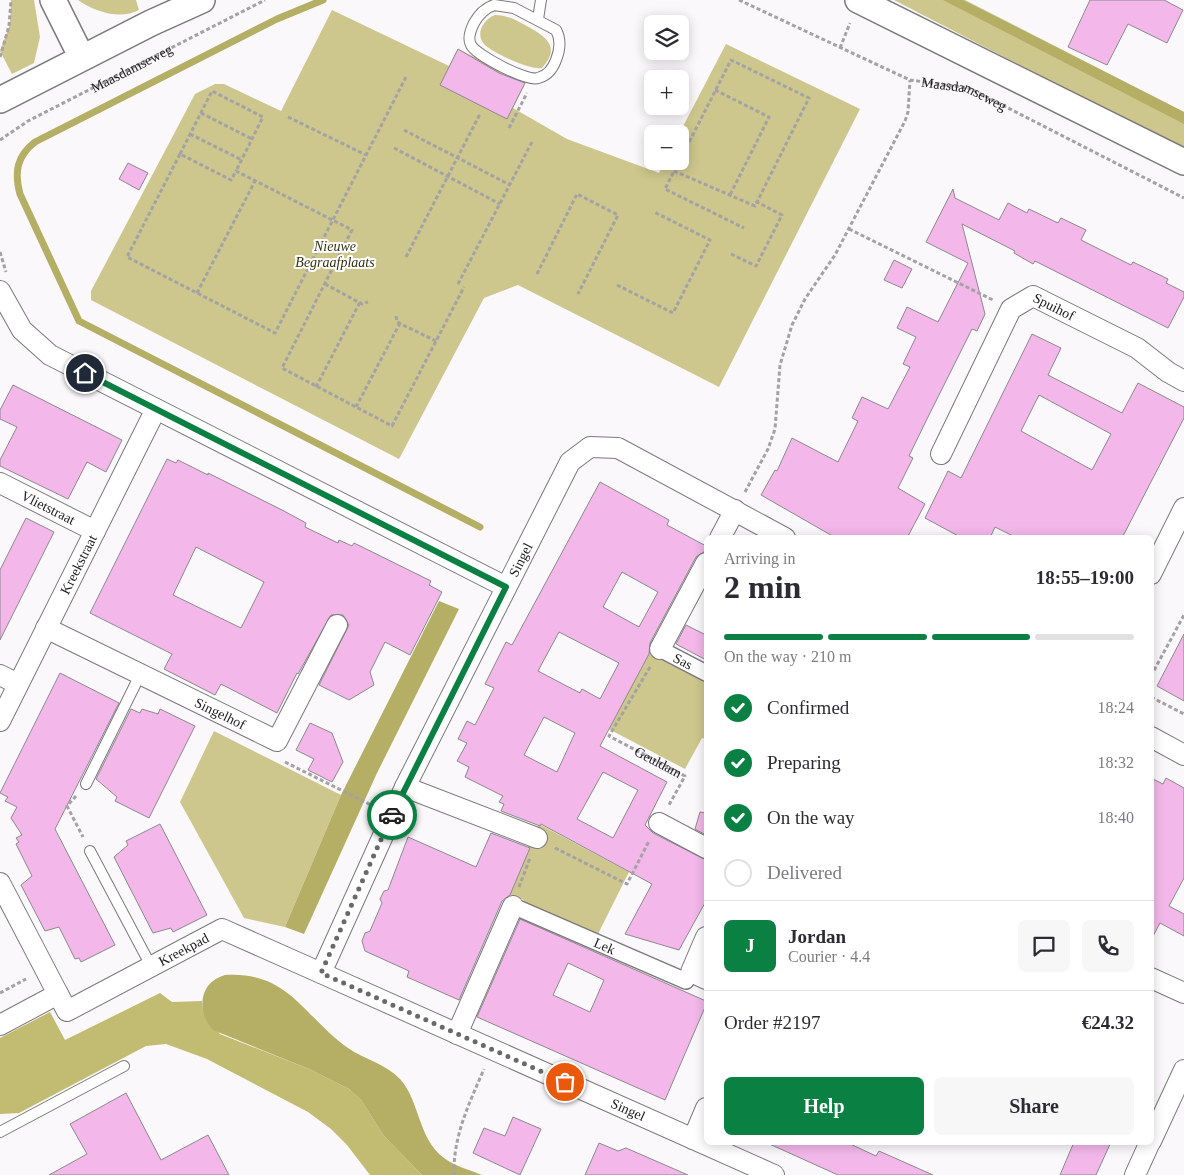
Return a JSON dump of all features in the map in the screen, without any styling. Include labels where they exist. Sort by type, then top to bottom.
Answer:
[{"type":"street","points":[[53,0],[82,58]]},
{"type":"street","points":[[0,100],[202,0]]},
{"type":"street","points":[[858,0],[1184,162]]},
{"type":"street","points":[[0,291],[22,330],[50,355],[506,587]]},
{"type":"street","name":"Spuihof","points":[[941,454],[1011,309],[1034,296],[1137,348],[1168,372],[1184,381]]},
{"type":"street","name":"Kreekstraat","points":[[0,721],[156,409]]},
{"type":"street","name":"Singel","points":[[704,1144],[321,973],[405,787],[570,462],[590,447],[618,448],[780,535]]},
{"type":"street","name":"Vlietstraat","points":[[0,483],[95,531]]},
{"type":"street","points":[[1154,568],[1184,508]]},
{"type":"street","points":[[722,535],[735,510]]},
{"type":"street","points":[[660,649],[704,567]]},
{"type":"street","points":[[277,741],[337,624]]},
{"type":"street","name":"Singelhof","points":[[46,628],[277,741]]},
{"type":"street","name":"Sas","points":[[660,649],[704,672]]},
{"type":"street","points":[[0,675],[18,684]]},
{"type":"street","points":[[1154,739],[1184,755]]},
{"type":"street","points":[[405,787],[537,838]]},
{"type":"street","points":[[659,823],[704,847]]},
{"type":"street","points":[[0,1025],[58,994],[1,887]]},
{"type":"street","points":[[457,1034],[513,906]]},
{"type":"street","name":"Lek","points":[[513,906],[686,981],[698,975]]},
{"type":"street","name":"Kreekpad","points":[[58,994],[67,1011],[222,929],[321,973]]},
{"type":"street","points":[[698,975],[704,946]]},
{"type":"street","points":[[1154,979],[1184,993]]},
{"type":"street","points":[[1154,1135],[1184,1070]]},
{"type":"street","points":[[693,1139],[704,1113]]},
{"type":"street","name":"Singel","points":[[706,1145],[774,1175]]},
{"type":"street","points":[[1136,1175],[1150,1145]]},
{"type":"lane","points":[[538,19],[541,0]]},
{"type":"lane","points":[[494,5],[507,5],[538,19],[556,30],[560,46],[551,70],[543,76],[534,79],[480,54],[469,40],[471,28],[479,16],[494,5]]},
{"type":"lane","points":[[86,784],[140,675]]},
{"type":"lane","points":[[90,851],[151,966]]},
{"type":"lane","points":[[0,1132],[124,1066]]},
{"type":"path","points":[[0,57],[9,26],[11,0]]},
{"type":"path","name":"Maasdamseweg","points":[[0,140],[28,121],[265,0]]},
{"type":"path","name":"Maasdamseweg","points":[[739,0],[910,80],[969,88],[1184,198]]},
{"type":"path","points":[[689,143],[731,60],[809,98],[755,206],[674,171],[665,189],[744,228]]},
{"type":"path","points":[[180,154],[231,180],[263,117],[212,91],[127,257],[275,333],[406,77]]},
{"type":"path","points":[[509,128],[534,79]]},
{"type":"path","points":[[735,510],[772,439],[776,419],[780,365],[786,341],[806,299],[832,261],[905,121],[908,112],[910,80]]},
{"type":"path","points":[[716,90],[769,117],[730,195]]},
{"type":"path","points":[[201,113],[252,139]]},
{"type":"path","points":[[406,257],[480,114]]},
{"type":"path","points":[[288,117],[366,156]]},
{"type":"path","points":[[404,130],[510,185]]},
{"type":"path","points":[[190,134],[242,160]]},
{"type":"path","points":[[458,284],[533,140]]},
{"type":"path","points":[[394,148],[500,204]]},
{"type":"path","points":[[236,171],[352,230],[282,368],[392,426],[464,287]]},
{"type":"path","points":[[197,293],[255,181]]},
{"type":"path","points":[[537,274],[577,194],[618,215],[578,294]]},
{"type":"path","points":[[731,254],[756,266],[782,215],[757,202]]},
{"type":"path","points":[[617,284],[673,313],[710,240],[654,212]]},
{"type":"path","points":[[849,229],[1011,309]]},
{"type":"path","points":[[325,284],[360,302],[368,302]]},
{"type":"path","points":[[316,387],[360,302]]},
{"type":"path","points":[[396,316],[397,322],[436,341]]},
{"type":"path","points":[[356,407],[400,323]]},
{"type":"path","points":[[1154,670],[1184,615]]},
{"type":"path","name":"Geuldam","points":[[537,838],[627,884],[685,776],[610,736],[660,649]]},
{"type":"path","points":[[1154,699],[1184,714]]},
{"type":"path","points":[[277,741],[275,756],[371,805]]},
{"type":"path","points":[[86,784],[66,806],[90,851]]},
{"type":"path","points":[[513,906],[537,838]]},
{"type":"path","points":[[0,993],[45,969]]},
{"type":"path","points":[[454,1175],[455,1149],[461,1122],[492,1050]]},
{"type":"green space","points":[[11,0],[34,0],[40,37],[34,63],[12,74],[0,51],[10,24]]},
{"type":"green space","points":[[78,0],[136,0],[139,10],[124,14],[108,13],[92,8]]},
{"type":"green space","points":[[894,0],[965,0],[1184,112],[1184,147],[1118,116]]},
{"type":"green space","name":"Nieuwe Begraafplaats","points":[[332,10],[449,66],[458,49],[526,82],[513,108],[567,139],[644,167],[644,170],[659,173],[660,170],[689,170],[689,125],[684,125],[726,44],[860,109],[719,387],[518,285],[484,298],[399,459],[91,300],[91,291],[195,94],[215,84],[224,84],[281,111]]},
{"type":"green space","points":[[495,15],[514,20],[532,29],[548,42],[551,54],[542,68],[530,67],[513,61],[485,45],[480,32],[484,23]]},
{"type":"green space","points":[[651,639],[704,668],[704,738],[702,738],[685,769],[603,726]]},
{"type":"green space","points":[[214,731],[341,795],[285,927],[244,918],[180,802]]},
{"type":"green space","points":[[539,824],[629,872],[596,938],[521,907],[524,900],[506,893]]},
{"type":"shaded area","points":[[943,0],[963,0],[1184,112],[1184,124]]},
{"type":"shaded area","points":[[439,601],[459,609],[377,773],[304,934],[285,927],[341,795]]},
{"type":"shaded area","points":[[225,975],[247,976],[265,980],[280,988],[348,1048],[394,1074],[407,1088],[424,1130],[435,1150],[452,1163],[482,1175],[422,1175],[384,1136],[361,1100],[349,1089],[309,1069],[213,1030],[204,1014],[203,998],[205,990],[210,984]]},
{"type":"shaded area","points":[[160,993],[172,1002],[202,1001],[203,1011],[220,1034],[309,1069],[349,1089],[361,1100],[384,1136],[422,1175],[370,1175],[347,1145],[331,1129],[308,1112],[207,1059],[166,1044],[146,1046],[19,1113],[0,1114],[0,1038],[50,1012],[65,1040]]},
{"type":"building","points":[[1090,0],[1164,0],[1183,10],[1167,43],[1128,24],[1107,65],[1068,47]]},
{"type":"building","points":[[458,49],[499,73],[525,83],[507,119],[440,85]]},
{"type":"building","points":[[128,163],[148,173],[139,190],[119,179]]},
{"type":"building","points":[[953,189],[955,198],[999,220],[1008,203],[1027,213],[1029,209],[1058,223],[1061,218],[1086,230],[1081,240],[1131,265],[1133,262],[1168,279],[1166,283],[1184,292],[1184,297],[1168,328],[1035,261],[1033,264],[1014,253],[1015,251],[962,224],[985,314],[977,331],[972,329],[909,456],[913,458],[898,488],[925,504],[909,535],[831,535],[761,495],[775,470],[777,471],[792,438],[838,462],[858,421],[852,418],[862,397],[888,409],[910,367],[903,364],[916,337],[897,328],[907,307],[938,322],[968,263],[926,242]]},
{"type":"building","points":[[894,260],[912,269],[902,288],[884,280]]},
{"type":"building","points":[[1032,334],[1061,348],[1048,375],[1122,413],[1138,383],[1184,407],[1184,418],[1124,535],[1011,535],[995,527],[991,535],[956,535],[925,518],[948,471],[961,478]],"holes":[[[1039,395],[1111,434],[1092,470],[1021,431]]]},
{"type":"building","points":[[13,385],[122,440],[106,472],[87,462],[68,499],[0,466],[0,460],[17,427],[0,419],[0,410]]},
{"type":"building","points":[[167,459],[176,463],[178,460],[208,475],[208,473],[284,511],[306,523],[305,527],[338,543],[339,540],[352,546],[354,543],[431,581],[429,585],[442,592],[410,655],[385,642],[370,672],[374,685],[349,700],[319,685],[349,625],[343,615],[331,615],[297,673],[277,713],[221,684],[215,695],[164,669],[172,654],[90,613]],"holes":[[[196,547],[264,582],[241,628],[173,595]]]},
{"type":"building","points":[[600,482],[669,520],[667,525],[704,545],[704,552],[696,557],[650,643],[649,654],[600,746],[667,782],[645,825],[653,833],[704,859],[704,905],[679,950],[625,934],[652,884],[541,824],[540,826],[501,811],[504,804],[499,802],[503,796],[465,777],[469,767],[457,761],[467,743],[458,739],[467,721],[475,725],[494,688],[485,684],[506,642],[512,645]],"holes":[[[622,572],[658,592],[639,627],[603,607]],[[559,632],[619,663],[600,699],[582,689],[580,693],[538,671]],[[544,717],[575,733],[557,772],[524,755]],[[603,772],[638,790],[613,838],[577,819]]]},
{"type":"building","points":[[26,518],[54,532],[0,640],[0,570]]},
{"type":"building","points":[[686,625],[704,634],[704,659],[676,644]]},
{"type":"building","points":[[1184,634],[1184,701],[1157,686]]},
{"type":"building","points":[[60,673],[119,703],[55,829],[115,945],[81,962],[79,958],[75,959],[59,927],[45,931],[21,885],[32,876],[16,844],[19,842],[16,838],[22,835],[11,818],[17,807],[5,801],[8,797],[0,793]]},
{"type":"building","points":[[131,709],[140,713],[142,709],[158,714],[160,709],[195,726],[149,818],[115,801],[117,797],[96,779]]},
{"type":"building","points":[[310,723],[332,733],[343,762],[332,782],[308,770],[314,759],[296,750]]},
{"type":"building","points":[[1166,778],[1184,788],[1184,878],[1169,906],[1184,914],[1184,936],[1160,923],[1154,934],[1154,780],[1163,784]]},
{"type":"building","points":[[700,812],[704,813],[704,834],[695,829]]},
{"type":"building","points":[[160,824],[207,915],[173,932],[171,928],[153,933],[114,857],[128,845],[126,841]]},
{"type":"building","points":[[491,833],[530,848],[510,895],[502,901],[459,1000],[407,977],[409,971],[365,951],[362,941],[365,933],[370,931],[382,903],[380,899],[384,891],[388,890],[408,837],[476,867]]},
{"type":"building","points":[[520,919],[704,1000],[704,1010],[665,1100],[477,1017]],"holes":[[[568,963],[604,980],[590,1012],[553,995]]]},
{"type":"building","points":[[126,1093],[161,1160],[208,1135],[229,1175],[49,1175],[87,1154],[70,1124]]},
{"type":"building","points":[[513,1117],[541,1129],[520,1175],[473,1153],[484,1128],[505,1136]]},
{"type":"building","points":[[599,1143],[618,1151],[626,1148],[688,1175],[585,1175]]},
{"type":"building","points":[[772,1145],[852,1145],[876,1156],[879,1151],[933,1175],[838,1175]]},
{"type":"building","points":[[1073,1145],[1110,1145],[1096,1175],[1060,1175]]},
{"type":"waterway","points":[[323,0],[277,19],[35,142],[24,153],[18,165],[17,179],[20,194],[79,321],[480,527]]},
{"type":"way so far","points":[[392,815],[321,973],[565,1082]]},
{"type":"route","points":[[85,373],[506,587],[392,815]]}]
